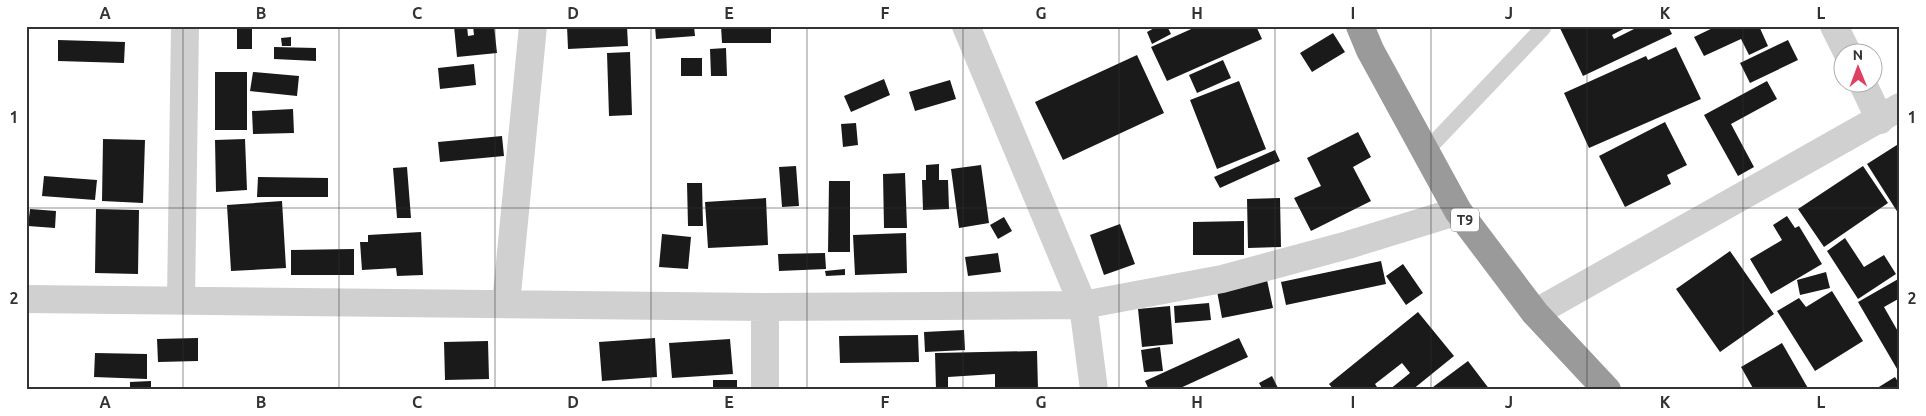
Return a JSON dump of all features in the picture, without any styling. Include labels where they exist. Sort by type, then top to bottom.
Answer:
[{"type":"highway","name":"T9","points":[[1360,26],[1370,50],[1458,211],[1535,314],[1607,390]]},
{"type":"street","points":[[181,300],[185,26]]},
{"type":"street","points":[[506,304],[533,26]]},
{"type":"street","points":[[966,26],[1084,305],[1094,390]]},
{"type":"street","points":[[1834,26],[1842,42]]},
{"type":"street","points":[[1535,314],[1890,114],[1871,92]]},
{"type":"street","points":[[26,299],[765,307],[1084,305],[1222,279],[1458,211]]},
{"type":"street","points":[[765,307],[765,390]]},
{"type":"lane","points":[[1426,151],[1542,28]]},
{"type":"building","points":[[237,26],[252,26],[252,49],[237,49]]},
{"type":"building","points":[[454,26],[467,26],[468,36],[474,35],[473,26],[494,26],[497,53],[457,57]]},
{"type":"building","points":[[567,26],[627,26],[628,46],[568,49]]},
{"type":"building","points":[[655,26],[694,26],[695,36],[656,39]]},
{"type":"building","points":[[721,26],[771,26],[771,43],[722,43]]},
{"type":"building","points":[[1158,26],[1167,26],[1171,34],[1152,44],[1147,32]]},
{"type":"building","points":[[1198,26],[1256,26],[1262,39],[1167,81],[1151,47]]},
{"type":"building","points":[[1559,26],[1629,26],[1612,35],[1614,39],[1640,26],[1668,26],[1672,34],[1583,76]]},
{"type":"building","points":[[1717,26],[1759,26],[1768,46],[1749,55],[1741,39],[1704,56],[1694,37]]},
{"type":"building","points":[[1333,33],[1345,52],[1312,72],[1300,53]]},
{"type":"building","points":[[291,37],[291,46],[282,46],[281,38]]},
{"type":"building","points":[[58,40],[125,42],[124,63],[58,61]]},
{"type":"building","points":[[1788,40],[1798,60],[1750,83],[1740,63]]},
{"type":"building","points":[[274,47],[316,48],[316,61],[274,59]]},
{"type":"building","points":[[1676,47],[1701,99],[1589,148],[1564,93],[1646,56],[1648,60]]},
{"type":"building","points":[[726,48],[727,76],[711,76],[710,49]]},
{"type":"building","points":[[630,52],[632,115],[609,116],[607,53]]},
{"type":"building","points":[[1137,55],[1164,113],[1063,160],[1035,102]]},
{"type":"building","points":[[681,58],[702,58],[702,76],[681,76]]},
{"type":"building","points":[[1223,60],[1231,78],[1197,93],[1189,75]]},
{"type":"building","points":[[474,64],[476,85],[440,89],[438,68]]},
{"type":"building","points":[[215,72],[247,72],[247,130],[215,130]]},
{"type":"building","points":[[253,72],[299,76],[297,96],[250,91]]},
{"type":"building","points":[[884,79],[890,95],[851,112],[844,96]]},
{"type":"building","points":[[950,80],[956,99],[915,111],[909,92]]},
{"type":"building","points":[[1239,81],[1266,149],[1217,169],[1190,100]]},
{"type":"building","points":[[1767,81],[1777,99],[1731,124],[1754,167],[1738,176],[1704,115]]},
{"type":"building","points":[[293,109],[294,133],[253,134],[252,111]]},
{"type":"building","points":[[1665,122],[1687,165],[1667,175],[1671,184],[1625,207],[1599,156]]},
{"type":"building","points":[[856,123],[858,145],[843,147],[841,124]]},
{"type":"building","points":[[1358,132],[1371,157],[1353,167],[1371,201],[1311,231],[1294,198],[1321,186],[1307,158]]},
{"type":"building","points":[[502,136],[504,156],[440,162],[438,142]]},
{"type":"building","points":[[103,139],[145,140],[143,203],[102,201]]},
{"type":"building","points":[[245,139],[247,190],[216,192],[215,140]]},
{"type":"building","points":[[1900,143],[1900,216],[1867,164]]},
{"type":"building","points":[[1275,150],[1280,161],[1220,188],[1214,177]]},
{"type":"building","points":[[939,164],[939,180],[948,180],[949,209],[923,210],[922,180],[926,180],[926,165]]},
{"type":"building","points":[[981,165],[989,223],[959,228],[951,169]]},
{"type":"building","points":[[796,166],[799,206],[782,207],[779,167]]},
{"type":"building","points":[[1863,166],[1888,203],[1824,247],[1798,209]]},
{"type":"building","points":[[407,167],[411,218],[397,218],[393,168]]},
{"type":"building","points":[[905,173],[907,228],[884,228],[883,174]]},
{"type":"building","points":[[44,176],[97,180],[95,200],[42,196]]},
{"type":"building","points":[[258,177],[328,178],[328,197],[257,197]]},
{"type":"building","points":[[829,181],[850,181],[850,252],[828,252]]},
{"type":"building","points":[[687,183],[702,183],[703,226],[688,226]]},
{"type":"building","points":[[766,198],[768,245],[708,248],[705,202]]},
{"type":"building","points":[[1280,198],[1281,247],[1248,248],[1247,199]]},
{"type":"building","points":[[282,201],[286,268],[231,271],[227,205]]},
{"type":"building","points":[[30,209],[56,211],[55,228],[28,226]]},
{"type":"building","points":[[96,209],[139,210],[138,274],[95,273]]},
{"type":"building","points":[[1787,216],[1795,228],[1799,226],[1822,264],[1771,294],[1750,259],[1782,240],[1773,225]]},
{"type":"building","points":[[1004,217],[1012,231],[998,239],[990,225]]},
{"type":"building","points":[[1244,221],[1244,255],[1193,255],[1193,222]]},
{"type":"building","points":[[1120,224],[1135,264],[1104,275],[1090,235]]},
{"type":"building","points":[[421,232],[423,275],[397,276],[396,268],[362,270],[360,242],[368,242],[368,235]]},
{"type":"building","points":[[906,233],[907,273],[855,275],[853,235]]},
{"type":"building","points":[[662,234],[691,237],[688,269],[659,267]]},
{"type":"building","points":[[1845,238],[1864,267],[1884,255],[1896,274],[1858,299],[1827,251]]},
{"type":"building","points":[[354,249],[354,275],[291,275],[291,250]]},
{"type":"building","points":[[1730,251],[1774,314],[1720,352],[1676,289]]},
{"type":"building","points":[[825,253],[826,269],[779,271],[778,254]]},
{"type":"building","points":[[998,253],[1001,272],[968,276],[965,257]]},
{"type":"building","points":[[1381,261],[1386,284],[1286,305],[1281,282]]},
{"type":"building","points":[[1403,264],[1423,293],[1406,305],[1386,276]]},
{"type":"building","points":[[845,269],[845,275],[826,276],[825,271]]},
{"type":"building","points":[[1826,272],[1830,288],[1800,295],[1797,280]]},
{"type":"building","points":[[1900,278],[1900,298],[1884,307],[1900,335],[1900,374],[1858,302]]},
{"type":"building","points":[[1267,280],[1273,308],[1222,318],[1217,291]]},
{"type":"building","points":[[1832,291],[1863,341],[1815,371],[1777,311],[1799,298],[1806,307]]},
{"type":"building","points":[[1209,303],[1211,320],[1175,323],[1174,306]]},
{"type":"building","points":[[1170,306],[1173,344],[1142,347],[1138,309]]},
{"type":"building","points":[[1418,312],[1454,356],[1412,390],[1389,390],[1410,373],[1402,363],[1375,384],[1379,390],[1334,390],[1329,384]]},
{"type":"building","points":[[964,330],[965,350],[925,352],[924,332]]},
{"type":"building","points":[[918,335],[919,362],[840,363],[839,336]]},
{"type":"building","points":[[198,338],[198,361],[158,362],[157,339]]},
{"type":"building","points":[[655,338],[657,377],[602,381],[599,342]]},
{"type":"building","points":[[1239,338],[1248,357],[1176,390],[1149,390],[1145,381]]},
{"type":"building","points":[[730,339],[733,374],[672,378],[669,343]]},
{"type":"building","points":[[488,341],[489,379],[445,380],[444,342]]},
{"type":"building","points":[[1782,343],[1809,390],[1754,390],[1741,367]]},
{"type":"building","points":[[1160,347],[1163,371],[1144,372],[1141,350]]},
{"type":"building","points":[[1037,351],[1038,390],[995,390],[995,374],[948,377],[948,390],[936,390],[935,353]]},
{"type":"building","points":[[95,353],[147,354],[147,379],[94,377]]},
{"type":"building","points":[[1468,361],[1490,390],[1429,390]]},
{"type":"building","points":[[1272,376],[1279,390],[1263,390],[1259,383]]},
{"type":"building","points":[[1895,377],[1900,385],[1900,390],[1874,390]]},
{"type":"building","points":[[713,380],[737,380],[737,390],[713,390]]},
{"type":"building","points":[[151,381],[151,390],[130,390],[130,382]]},
{"type":"building","points":[[643,387],[668,388],[668,390],[643,390]]}]
